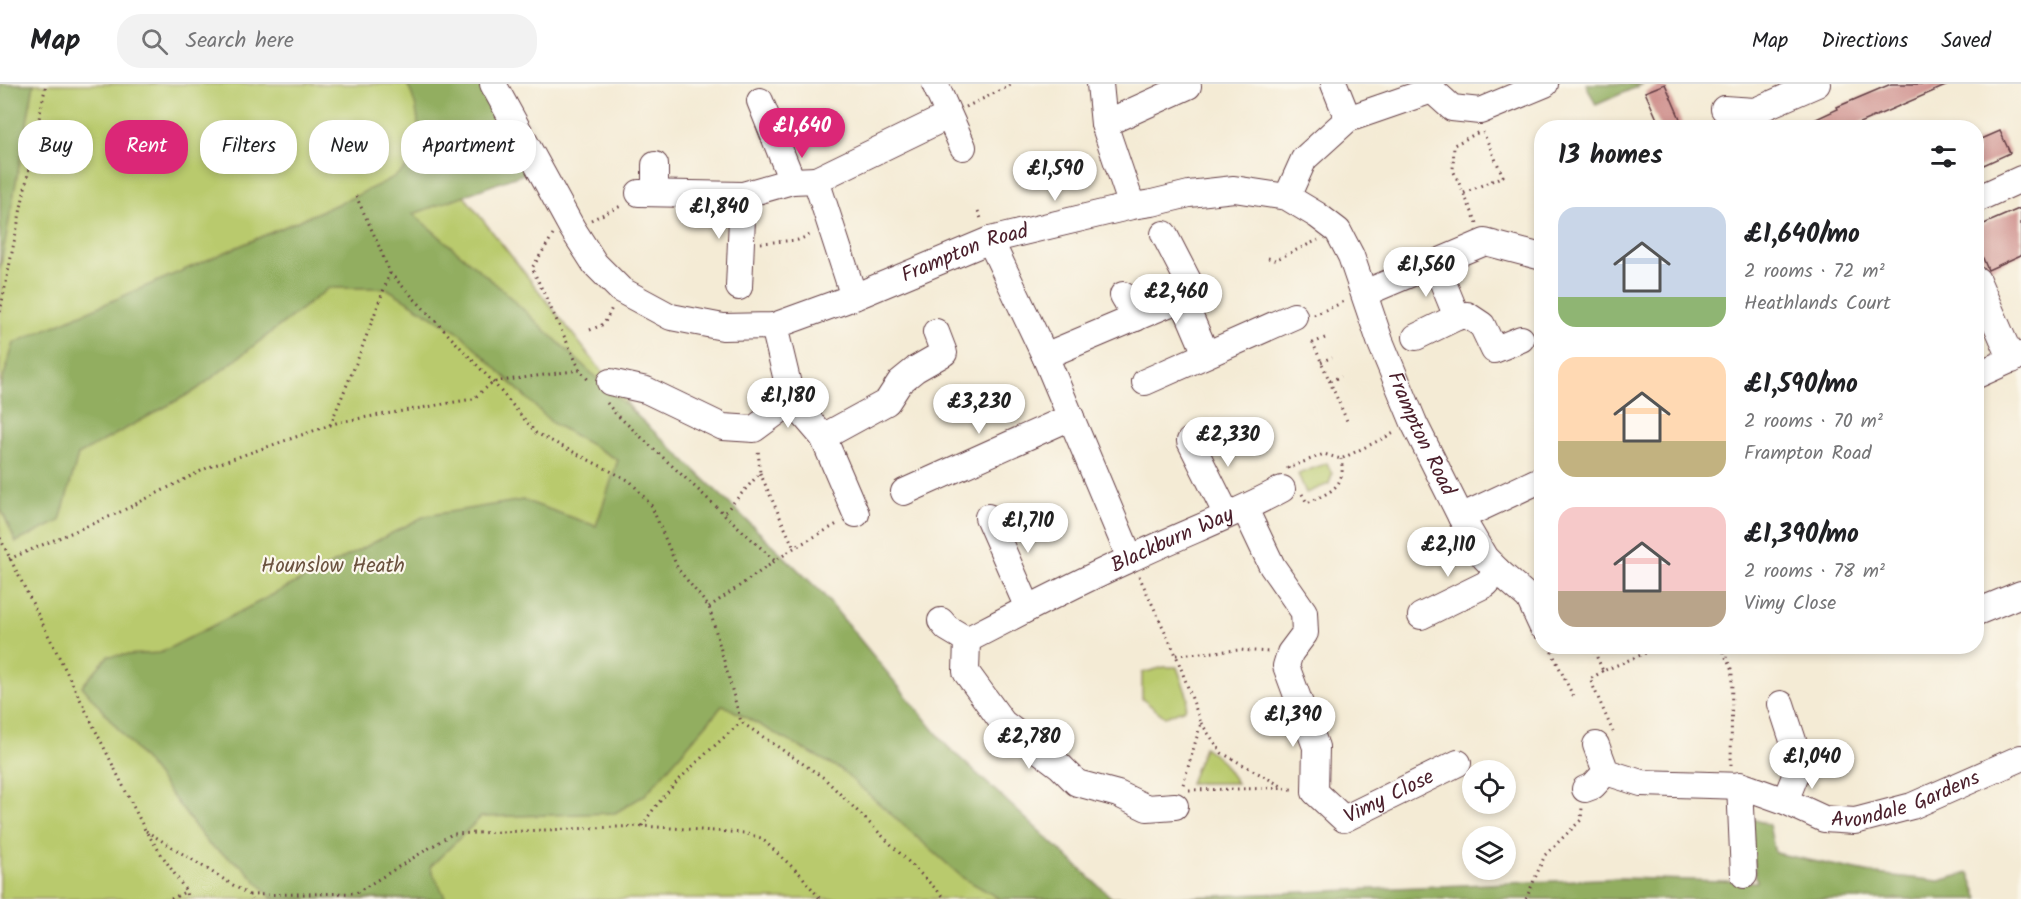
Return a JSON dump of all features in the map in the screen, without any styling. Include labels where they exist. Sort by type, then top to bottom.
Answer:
[{"type":"street","name":"Frampton Road","points":[[493,84],[512,120]]},
{"type":"street","points":[[935,84],[963,147]]},
{"type":"street","points":[[1100,84],[1104,124],[1132,206]]},
{"type":"street","points":[[1334,84],[1348,119]]},
{"type":"street","points":[[1724,109],[1755,111],[1817,84]]},
{"type":"street","points":[[1287,197],[1304,159],[1348,119],[1431,87],[1452,108],[1480,111],[1529,87]]},
{"type":"street","points":[[1104,124],[1178,88]]},
{"type":"street","points":[[760,101],[831,226],[854,297]]},
{"type":"street","points":[[656,165],[647,193],[743,195],[804,181],[948,116]]},
{"type":"street","name":"Frampton Road","points":[[536,164],[568,222],[595,264],[621,290],[671,317],[723,327],[774,326],[854,297],[990,240],[1132,206],[1189,194],[1234,189],[1287,197],[1338,231],[1351,256],[1380,341],[1414,423],[1461,517],[1492,565],[1529,598],[1534,609]]},
{"type":"street","points":[[1984,196],[2019,180]]},
{"type":"street","points":[[740,287],[743,195]]},
{"type":"street","points":[[1045,356],[1195,294],[1164,234]]},
{"type":"street","points":[[990,240],[1045,356],[1130,558]]},
{"type":"street","points":[[1365,294],[1485,242],[1534,255]]},
{"type":"street","points":[[1435,263],[1457,317]]},
{"type":"street","points":[[1984,294],[2016,358],[1984,372]]},
{"type":"street","points":[[1123,295],[1136,318]]},
{"type":"street","points":[[1182,298],[1206,354]]},
{"type":"street","points":[[1416,337],[1457,317],[1467,315],[1482,325],[1494,350],[1521,339]]},
{"type":"street","points":[[1145,382],[1294,316]]},
{"type":"street","points":[[774,326],[792,401],[823,437],[856,514]]},
{"type":"street","points":[[823,437],[887,402],[900,382],[916,369],[944,353],[936,332]]},
{"type":"street","points":[[604,391],[646,390],[723,427],[754,429],[792,401]]},
{"type":"street","points":[[904,492],[1071,417]]},
{"type":"street","points":[[1190,441],[1304,612],[1305,633],[1290,653]]},
{"type":"street","points":[[1461,517],[1534,483]]},
{"type":"street","name":"Blackburn Way","points":[[967,640],[1130,558],[1292,486]]},
{"type":"street","points":[[987,517],[1028,608]]},
{"type":"street","points":[[1421,616],[1486,584],[1492,565]]},
{"type":"street","points":[[1984,609],[2021,594]]},
{"type":"street","points":[[941,621],[946,628],[967,640],[966,672],[1003,723],[1060,766],[1077,783],[1118,794],[1147,808],[1175,806]]},
{"type":"street","name":"Vimy Close","points":[[1290,653],[1286,666],[1316,747],[1315,792],[1344,819],[1458,762]]},
{"type":"street","points":[[1781,704],[1799,759],[1798,769],[1785,801]]},
{"type":"street","points":[[1585,789],[1593,786],[1606,772],[1600,742]]},
{"type":"street","name":"Avondale Gardens","points":[[1606,772],[1641,783],[1735,785],[1785,801],[1824,819],[1855,821],[1912,806],[2021,758]]},
{"type":"street","points":[[1735,785],[1743,875]]},
{"type":"path","points":[[0,312],[46,84]]},
{"type":"path","points":[[948,116],[1013,84]]},
{"type":"path","points":[[1464,194],[1503,176],[1482,130],[1454,145],[1453,170],[1485,242]]},
{"type":"path","points":[[647,193],[624,205],[568,222],[532,268],[580,370],[604,391],[615,413],[775,561]]},
{"type":"path","points":[[356,196],[390,273],[493,382],[536,433],[630,481],[651,505],[678,569],[709,607],[741,722],[824,778],[946,899]]},
{"type":"path","points":[[741,241],[767,243],[798,240],[831,226]]},
{"type":"path","points":[[1268,258],[1275,260],[1338,231]]},
{"type":"path","points":[[330,425],[390,273]]},
{"type":"path","points":[[590,330],[604,324],[621,290]]},
{"type":"path","points":[[1294,316],[1303,320],[1365,294]]},
{"type":"path","points":[[1325,338],[1313,343],[1347,421]]},
{"type":"path","points":[[1321,362],[1332,357]]},
{"type":"path","points":[[9,559],[118,513],[209,467],[330,425],[473,399],[493,382],[580,370]]},
{"type":"path","points":[[1330,381],[1341,376]]},
{"type":"path","points":[[1341,459],[1342,481],[1328,494],[1307,503],[1292,486],[1288,468],[1324,454],[1341,459],[1414,423]]},
{"type":"path","points":[[757,426],[760,473],[794,548]]},
{"type":"path","points":[[725,512],[760,473]]},
{"type":"path","points":[[709,607],[794,548],[856,514]]},
{"type":"path","points":[[0,538],[145,830],[186,891],[188,899]]},
{"type":"path","points":[[1130,558],[1176,655],[1201,723],[1222,753],[1285,788]]},
{"type":"path","points":[[1176,655],[1239,650],[1290,653]]},
{"type":"path","points":[[1553,654],[1573,696]]},
{"type":"path","points":[[1596,654],[1603,671]]},
{"type":"path","points":[[1600,742],[1614,733],[1590,679],[1643,654]]},
{"type":"path","points":[[1725,654],[1732,671],[1735,785]]},
{"type":"path","points":[[642,826],[654,807],[706,753],[741,722]]},
{"type":"path","points":[[1201,723],[1181,790],[1285,788],[1315,792]]},
{"type":"path","points":[[1526,899],[1545,855],[1581,820],[1585,789]]},
{"type":"path","points":[[145,830],[251,897],[356,893],[452,834],[642,826],[744,833],[761,838],[801,875],[820,899]]},
{"type":"path","points":[[171,899],[186,891]]},
{"type":"green space","name":"Hounslow Heath","points":[[0,84],[415,84],[430,120],[401,120],[401,174],[452,174],[457,187],[715,515],[960,773],[1101,899],[0,899]]},
{"type":"green space","points":[[0,84],[34,84],[27,120],[18,120],[18,172],[0,270]]},
{"type":"green space","points":[[407,84],[483,84],[503,120],[417,120],[412,94]]},
{"type":"green space","points":[[1586,84],[1643,84],[1596,105]]},
{"type":"green space","points":[[401,172],[401,174],[523,174],[413,214],[498,286],[675,451],[822,593],[948,747],[1112,898],[1191,897],[1622,878],[1757,882],[1745,816],[1769,825],[1775,853],[1876,874],[1939,881],[1969,873],[1979,899],[1000,899],[963,878],[840,769],[723,705],[645,795],[615,813],[481,817],[430,867],[446,899],[273,899],[242,866],[209,845],[151,768],[82,686],[108,656],[160,653],[425,516],[523,500],[596,526],[618,460],[552,423],[461,334],[386,288],[329,288],[196,390],[78,455],[60,521],[16,542],[0,507],[0,388],[14,343],[356,196]]},
{"type":"green space","points":[[1327,463],[1332,474],[1329,484],[1306,493],[1298,474]]},
{"type":"green space","points":[[1164,667],[1177,667],[1188,698],[1185,709],[1165,717],[1142,699],[1142,673]]},
{"type":"green space","points":[[1204,747],[1221,760],[1237,783],[1190,783]]},
{"type":"building","points":[[1665,84],[1681,120],[1657,120],[1645,92]]},
{"type":"building","points":[[1891,84],[1950,84],[1867,120],[1814,120],[1838,109],[1837,107]]},
{"type":"building","points":[[2000,131],[2010,153],[1984,165],[1984,138]]},
{"type":"building","points":[[2021,208],[2021,255],[1988,270],[1984,261],[1984,224]]}]
